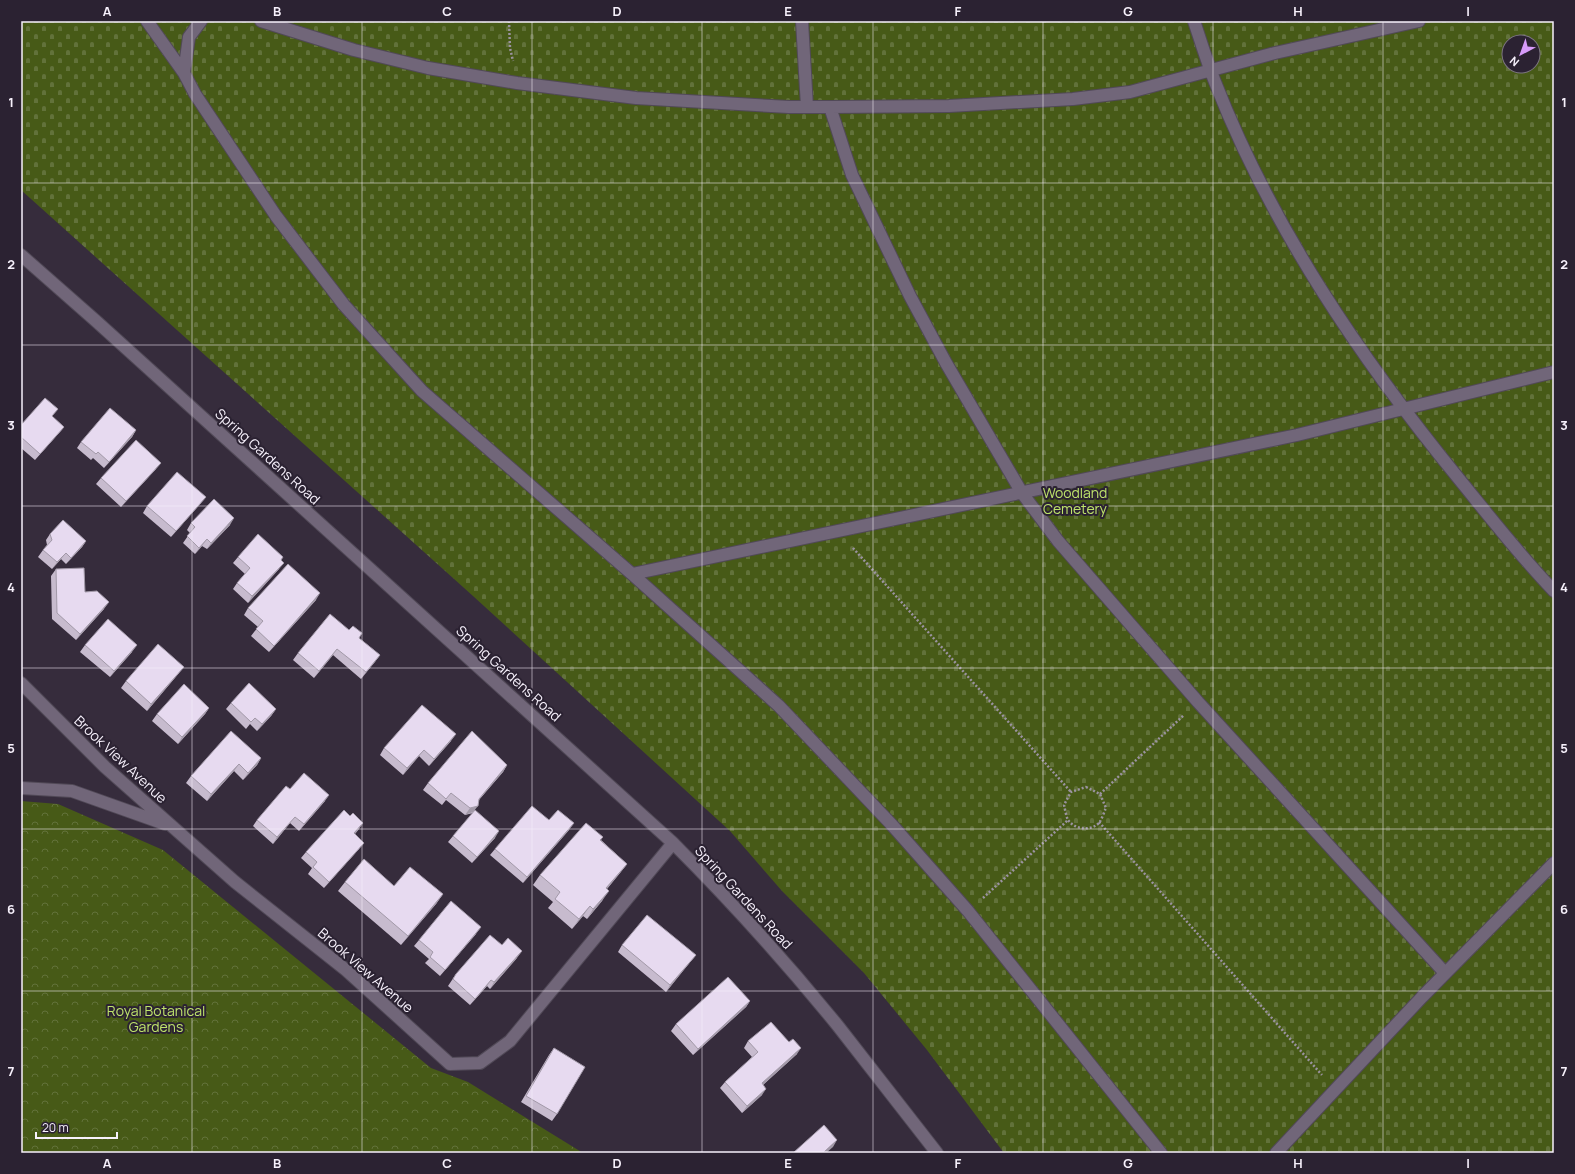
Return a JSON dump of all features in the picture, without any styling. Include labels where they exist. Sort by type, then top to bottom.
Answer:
[{"type":"street","points":[[147,21],[184,73],[195,94],[276,216],[344,305],[422,391],[632,574],[779,706],[892,825],[968,912],[1161,1153]]},
{"type":"street","points":[[184,73],[189,37],[201,21]]},
{"type":"street","points":[[262,21],[354,50],[428,68],[517,83],[636,98],[830,108],[949,106],[1073,99],[1130,92],[1275,53],[1419,21]]},
{"type":"street","points":[[802,21],[807,107]]},
{"type":"street","points":[[1194,21],[1210,71],[1251,164],[1300,255],[1340,320],[1404,410],[1525,561],[1554,591]]},
{"type":"street","points":[[830,108],[852,175],[910,296],[946,363],[1022,493],[1058,541],[1198,702],[1445,974]]},
{"type":"street","name":"Spring Gardens Road","points":[[21,255],[673,843],[782,959],[838,1026],[936,1153]]},
{"type":"street","points":[[632,574],[1297,435],[1554,372]]},
{"type":"street","name":"Brook View Avenue","points":[[21,683],[105,767],[172,827],[235,882],[346,970],[450,1064],[480,1063],[510,1041],[673,843]]},
{"type":"street","points":[[21,788],[72,791],[172,827]]},
{"type":"street","points":[[1276,1153],[1445,974],[1554,863]]},
{"type":"path","points":[[509,21],[510,48],[517,83]]},
{"type":"path","points":[[838,531],[1072,792]]},
{"type":"path","points":[[1100,794],[1198,702]]},
{"type":"path","points":[[1086,787],[1100,794],[1106,808],[1099,822],[1092,827],[1083,828],[1074,826],[1068,820],[1064,805],[1072,792],[1086,787]]},
{"type":"path","points":[[968,912],[1068,820]]},
{"type":"path","points":[[1099,822],[1335,1089]]},
{"type":"green space","name":"Woodland Cemetery","points":[[21,21],[1554,21],[1554,1153],[1004,1153],[927,1050],[864,973],[782,891],[730,831],[473,596],[21,190]]},
{"type":"green space","name":"Royal Botanical Gardens","points":[[21,801],[58,804],[163,850],[431,1068],[468,1082],[583,1153],[21,1153]]},
{"type":"building","points":[[45,398],[58,409],[52,416],[64,427],[40,454],[21,437],[21,425]]},
{"type":"building","points":[[110,408],[136,430],[109,462],[98,452],[96,454],[81,442]]},
{"type":"building","points":[[136,440],[161,463],[126,501],[101,478]]},
{"type":"building","points":[[177,472],[206,497],[176,531],[147,506]]},
{"type":"building","points":[[214,499],[234,518],[211,543],[207,539],[199,548],[187,536],[195,527],[191,523]]},
{"type":"building","points":[[63,520],[86,541],[71,558],[66,553],[57,562],[43,550],[52,540],[50,534]]},
{"type":"building","points":[[258,534],[283,557],[281,560],[284,563],[252,596],[237,583],[250,568],[238,557]]},
{"type":"building","points":[[288,564],[320,593],[274,646],[256,629],[263,621],[248,608]]},
{"type":"building","points":[[84,568],[85,592],[97,591],[109,602],[80,634],[57,613],[56,569]]},
{"type":"building","points":[[330,614],[349,630],[353,626],[362,633],[359,638],[380,655],[366,672],[337,649],[319,671],[298,653]]},
{"type":"building","points":[[108,619],[137,645],[114,671],[85,645]]},
{"type":"building","points":[[158,644],[184,667],[151,704],[126,681]]},
{"type":"building","points":[[249,683],[276,709],[262,724],[255,718],[251,722],[231,703]]},
{"type":"building","points":[[184,684],[209,708],[182,737],[157,714]]},
{"type":"building","points":[[422,705],[456,734],[434,759],[424,750],[407,768],[384,748]]},
{"type":"building","points":[[231,731],[261,758],[248,773],[239,764],[211,794],[191,776]]},
{"type":"building","points":[[472,731],[507,765],[479,799],[478,806],[470,808],[451,793],[446,799],[428,783]]},
{"type":"building","points":[[304,773],[329,795],[304,824],[295,817],[277,837],[257,820],[286,786],[290,789]]},
{"type":"building","points":[[532,806],[549,820],[558,810],[574,823],[527,877],[495,849]]},
{"type":"building","points":[[344,810],[350,816],[353,813],[363,823],[354,833],[364,843],[329,882],[313,867],[317,862],[306,852]]},
{"type":"building","points":[[475,810],[499,831],[477,857],[453,836]]},
{"type":"building","points":[[586,823],[603,837],[600,840],[627,864],[606,888],[609,891],[593,909],[590,906],[579,919],[555,899],[560,892],[540,875]]},
{"type":"building","points":[[364,859],[394,886],[410,867],[443,894],[408,936],[345,882]]},
{"type":"building","points":[[451,901],[481,927],[445,970],[430,957],[433,952],[419,940]]},
{"type":"building","points":[[647,915],[696,955],[670,985],[622,945]]},
{"type":"building","points":[[490,935],[502,945],[508,938],[522,951],[494,982],[491,980],[475,999],[453,979]]},
{"type":"building","points":[[728,977],[750,1001],[698,1049],[676,1024]]},
{"type":"building","points":[[771,1022],[789,1042],[793,1039],[801,1048],[762,1083],[766,1089],[747,1106],[725,1082],[758,1052],[748,1041]]},
{"type":"building","points":[[554,1048],[585,1067],[557,1114],[526,1096]]},
{"type":"building","points":[[824,1125],[837,1140],[823,1153],[793,1153]]}]
